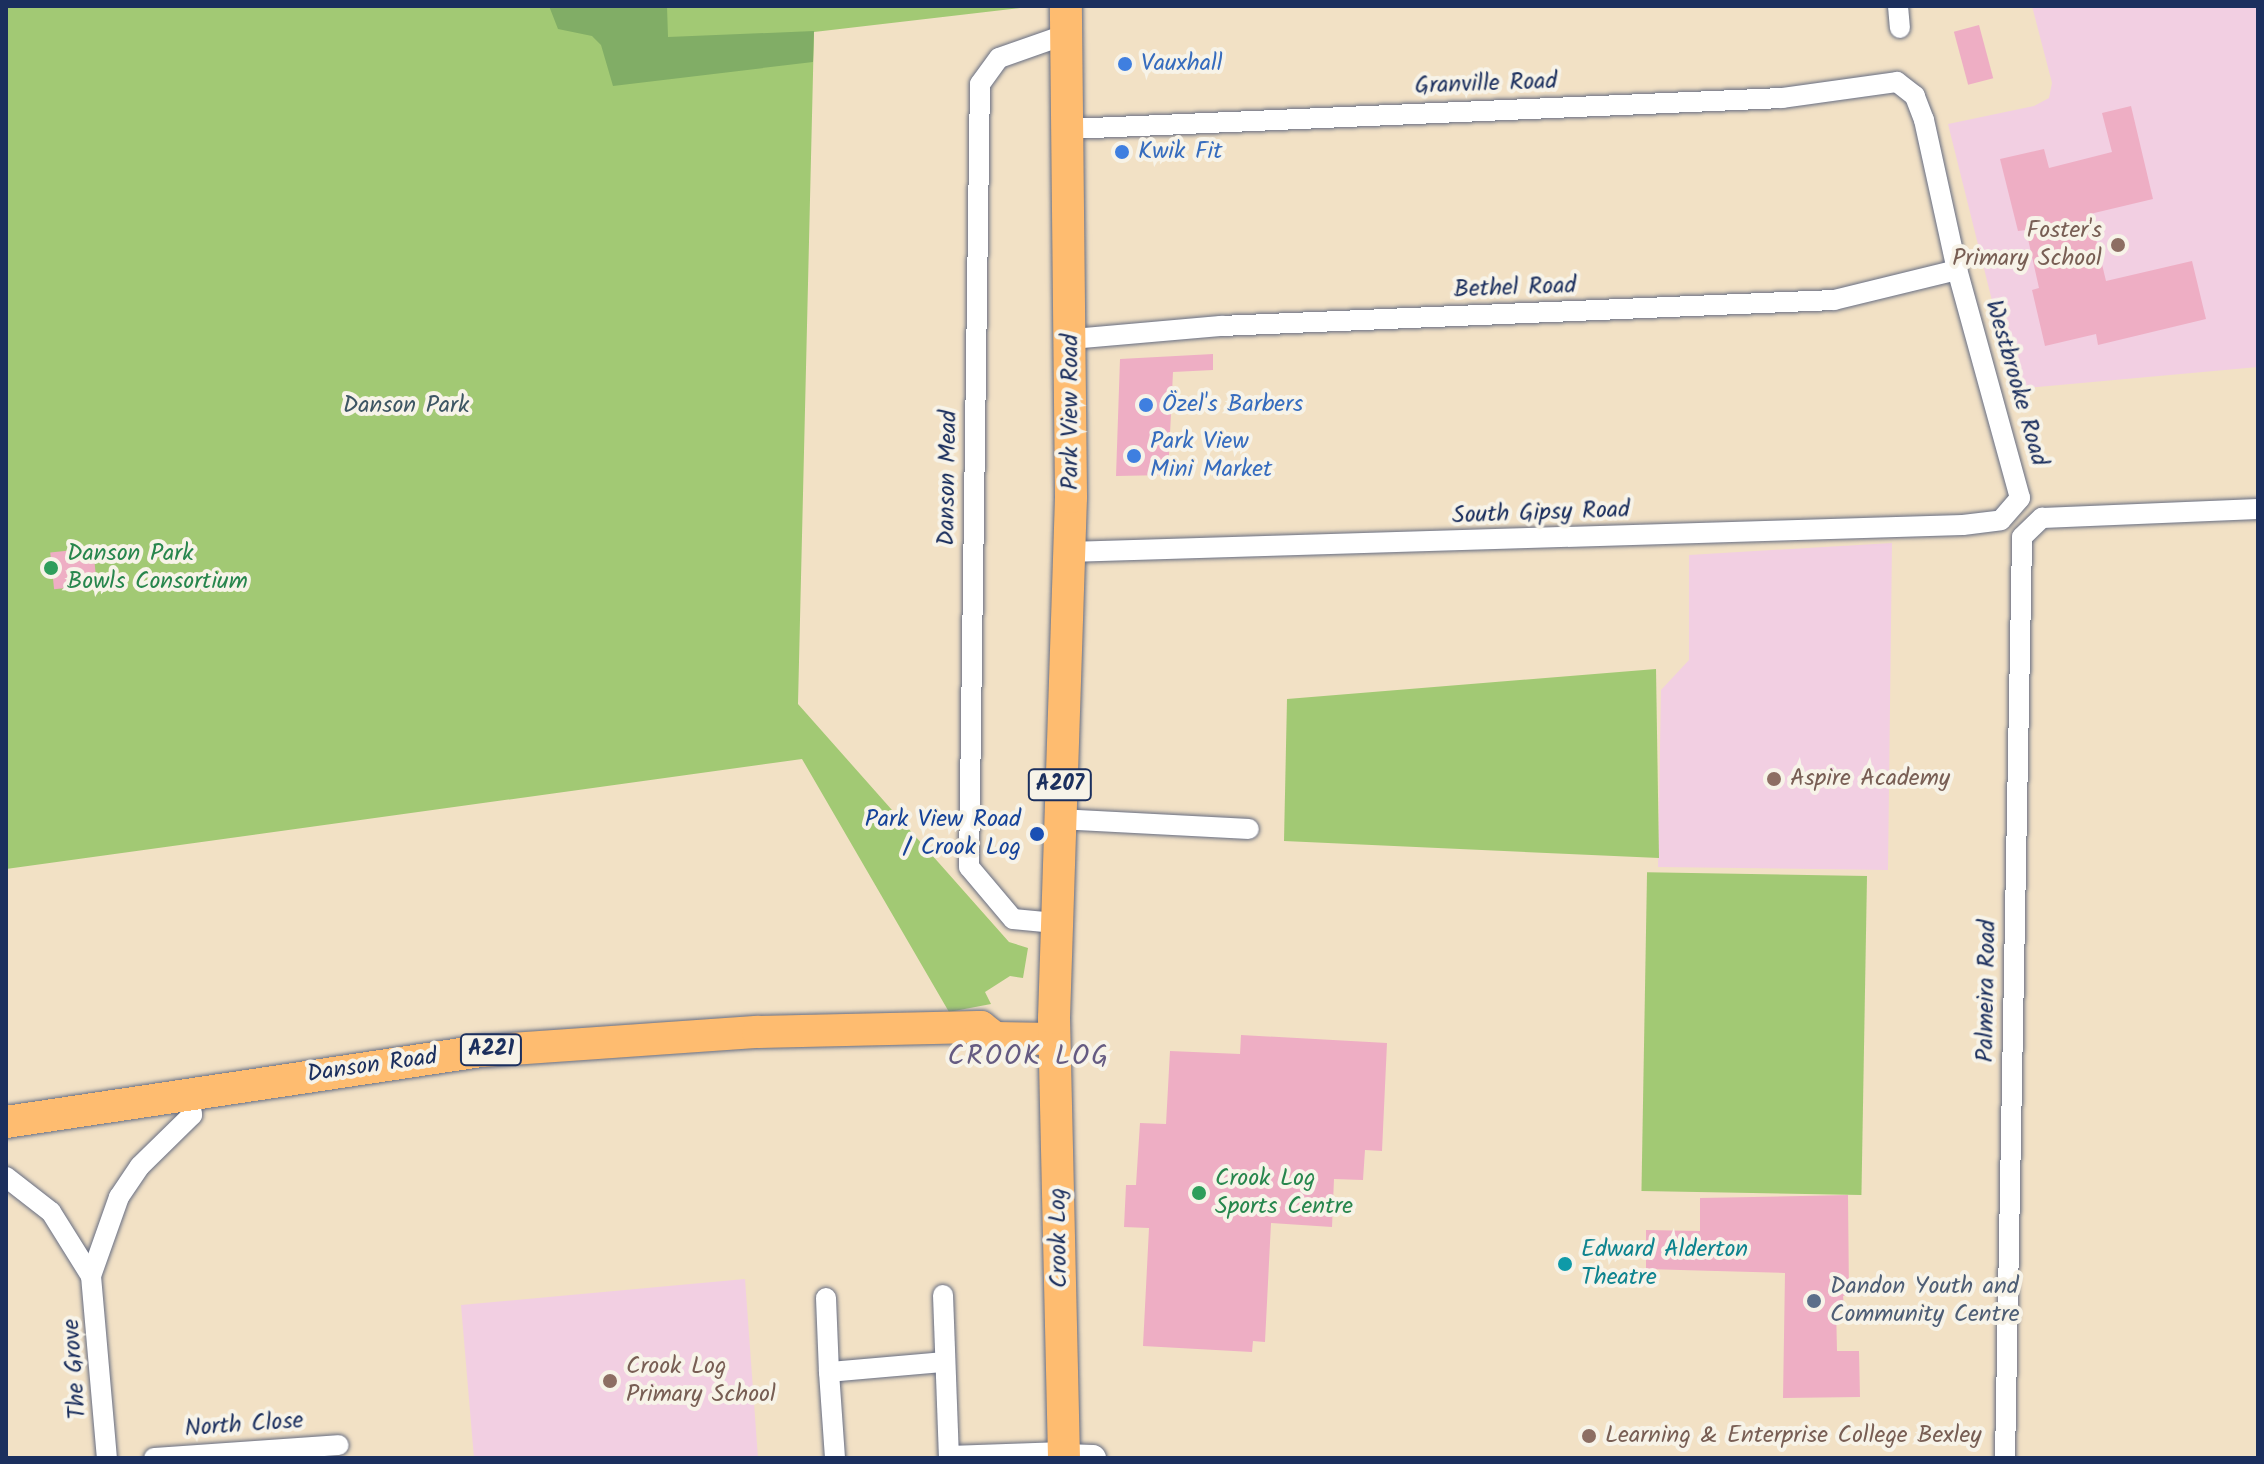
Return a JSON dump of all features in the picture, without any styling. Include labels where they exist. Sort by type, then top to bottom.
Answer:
[{"type":"main road","name":"Park View Road","points":[[1054,1028],[1072,339],[1066,20]]},
{"type":"main road","name":"Danson Road","points":[[6,1122],[483,1051],[758,1032],[981,1027],[992,1016],[1054,1028]]},
{"type":"main road","name":"Crook Log","points":[[1054,1028],[1071,1456]]},
{"type":"street","points":[[1898,6],[1900,28]]},
{"type":"street","name":"Danson Mead","points":[[1055,923],[1013,919],[969,867],[969,851],[980,84],[999,58],[1066,20]]},
{"type":"street","name":"Granville Road","points":[[1068,129],[1782,98],[1886,81],[1904,86]]},
{"type":"street","name":"Westbrooke Road","points":[[1904,86],[1915,96],[1924,120],[1957,270],[2018,487],[2020,498],[2012,511]]},
{"type":"street","name":"Bethel Road","points":[[1072,339],[1221,326],[1834,300],[1957,270]]},
{"type":"street","name":"Palmeira Road","points":[[2005,1458],[2020,547],[2029,526],[2042,518],[2258,509]]},
{"type":"street","name":"South Gipsy Road","points":[[1068,552],[1963,525],[1992,523],[2012,511]]},
{"type":"street","points":[[1059,819],[1249,829]]},
{"type":"street","name":"The Grove","points":[[107,1458],[91,1276],[119,1197],[140,1166],[192,1115],[189,1093]]},
{"type":"street","name":"The Grove","points":[[6,1177],[51,1212],[91,1276]]},
{"type":"street","points":[[943,1295],[949,1457],[1071,1456]]},
{"type":"street","points":[[826,1298],[835,1458]]},
{"type":"street","points":[[829,1372],[944,1362]]},
{"type":"street","name":"North Close","points":[[154,1458],[339,1445]]},
{"type":"shaded area","name":"Foster's Primary School","points":[[2032,6],[2258,6],[2258,367],[2014,389],[1948,124],[2034,106],[2049,98],[2052,83]]},
{"type":"shaded area","name":"Aspire Academy","points":[[1892,543],[1888,870],[1658,867],[1661,690],[1689,660],[1689,555]]},
{"type":"shaded area","name":"Crook Log Primary School","points":[[745,1279],[758,1458],[474,1458],[461,1305]]},
{"type":"green space","name":"Danson Park","points":[[6,6],[1037,6],[814,32],[798,704],[1009,942],[1028,948],[1023,978],[1010,976],[985,992],[991,1004],[949,1012],[802,759],[6,869]]},
{"type":"green space","points":[[549,6],[667,6],[668,37],[814,31],[813,62],[613,86],[601,45],[592,36],[558,29]]},
{"type":"green space","points":[[1656,669],[1659,858],[1284,841],[1287,699]]},
{"type":"green space","points":[[1647,872],[1867,876],[1861,1195],[1641,1191]]},
{"type":"building","points":[[1979,25],[1993,78],[1968,85],[1954,32]]},
{"type":"building","points":[[2131,106],[2153,199],[2090,214],[2106,281],[2192,261],[2206,319],[2098,345],[2096,334],[2045,346],[2032,290],[2039,288],[2026,230],[2018,231],[2000,159],[2044,149],[2049,168],[2112,152],[2102,113]]},
{"type":"building","points":[[1213,354],[1213,370],[1173,372],[1168,475],[1116,476],[1120,359]]},
{"type":"building","points":[[93,548],[97,585],[54,589],[50,552]]},
{"type":"building","name":"Crook Log Sports Centre","points":[[1241,1035],[1387,1043],[1382,1151],[1365,1150],[1363,1180],[1334,1179],[1332,1227],[1271,1223],[1265,1342],[1253,1341],[1252,1352],[1143,1346],[1149,1228],[1124,1227],[1126,1185],[1136,1185],[1140,1123],[1166,1124],[1170,1051],[1240,1054]]},
{"type":"building","name":"Dandon Youth and Community Centre","points":[[1848,1195],[1849,1295],[1843,1296],[1844,1306],[1836,1306],[1837,1351],[1859,1351],[1860,1397],[1783,1398],[1785,1273],[1646,1269],[1646,1230],[1700,1231],[1700,1198]]},
{"type":"place","name":"Vauxhall","points":[[1125,64]]},
{"type":"place","name":"Kwik Fit","points":[[1122,152]]},
{"type":"place","name":"Foster's Primary School","points":[[2118,245]]},
{"type":"place","name":"Özel's Barbers","points":[[1146,405]]},
{"type":"place","name":"Park View Mini Market","points":[[1134,456]]},
{"type":"place","name":"Danson Park Bowls Consortium","points":[[51,568]]},
{"type":"place","name":"Aspire Academy","points":[[1774,779]]},
{"type":"place","name":"Park View Road / Crook Log","points":[[1037,834]]},
{"type":"place","name":"Crook Log Sports Centre","points":[[1199,1193]]},
{"type":"place","name":"Edward Alderton Theatre","points":[[1565,1264]]},
{"type":"place","name":"Dandon Youth and Community Centre","points":[[1814,1301]]},
{"type":"place","name":"Crook Log Primary School","points":[[610,1381]]},
{"type":"place","name":"Learning & Enterprise College Bexley","points":[[1589,1436]]},
{"type":"district","name":"CROOK LOG","points":[[1029,1057]]}]
